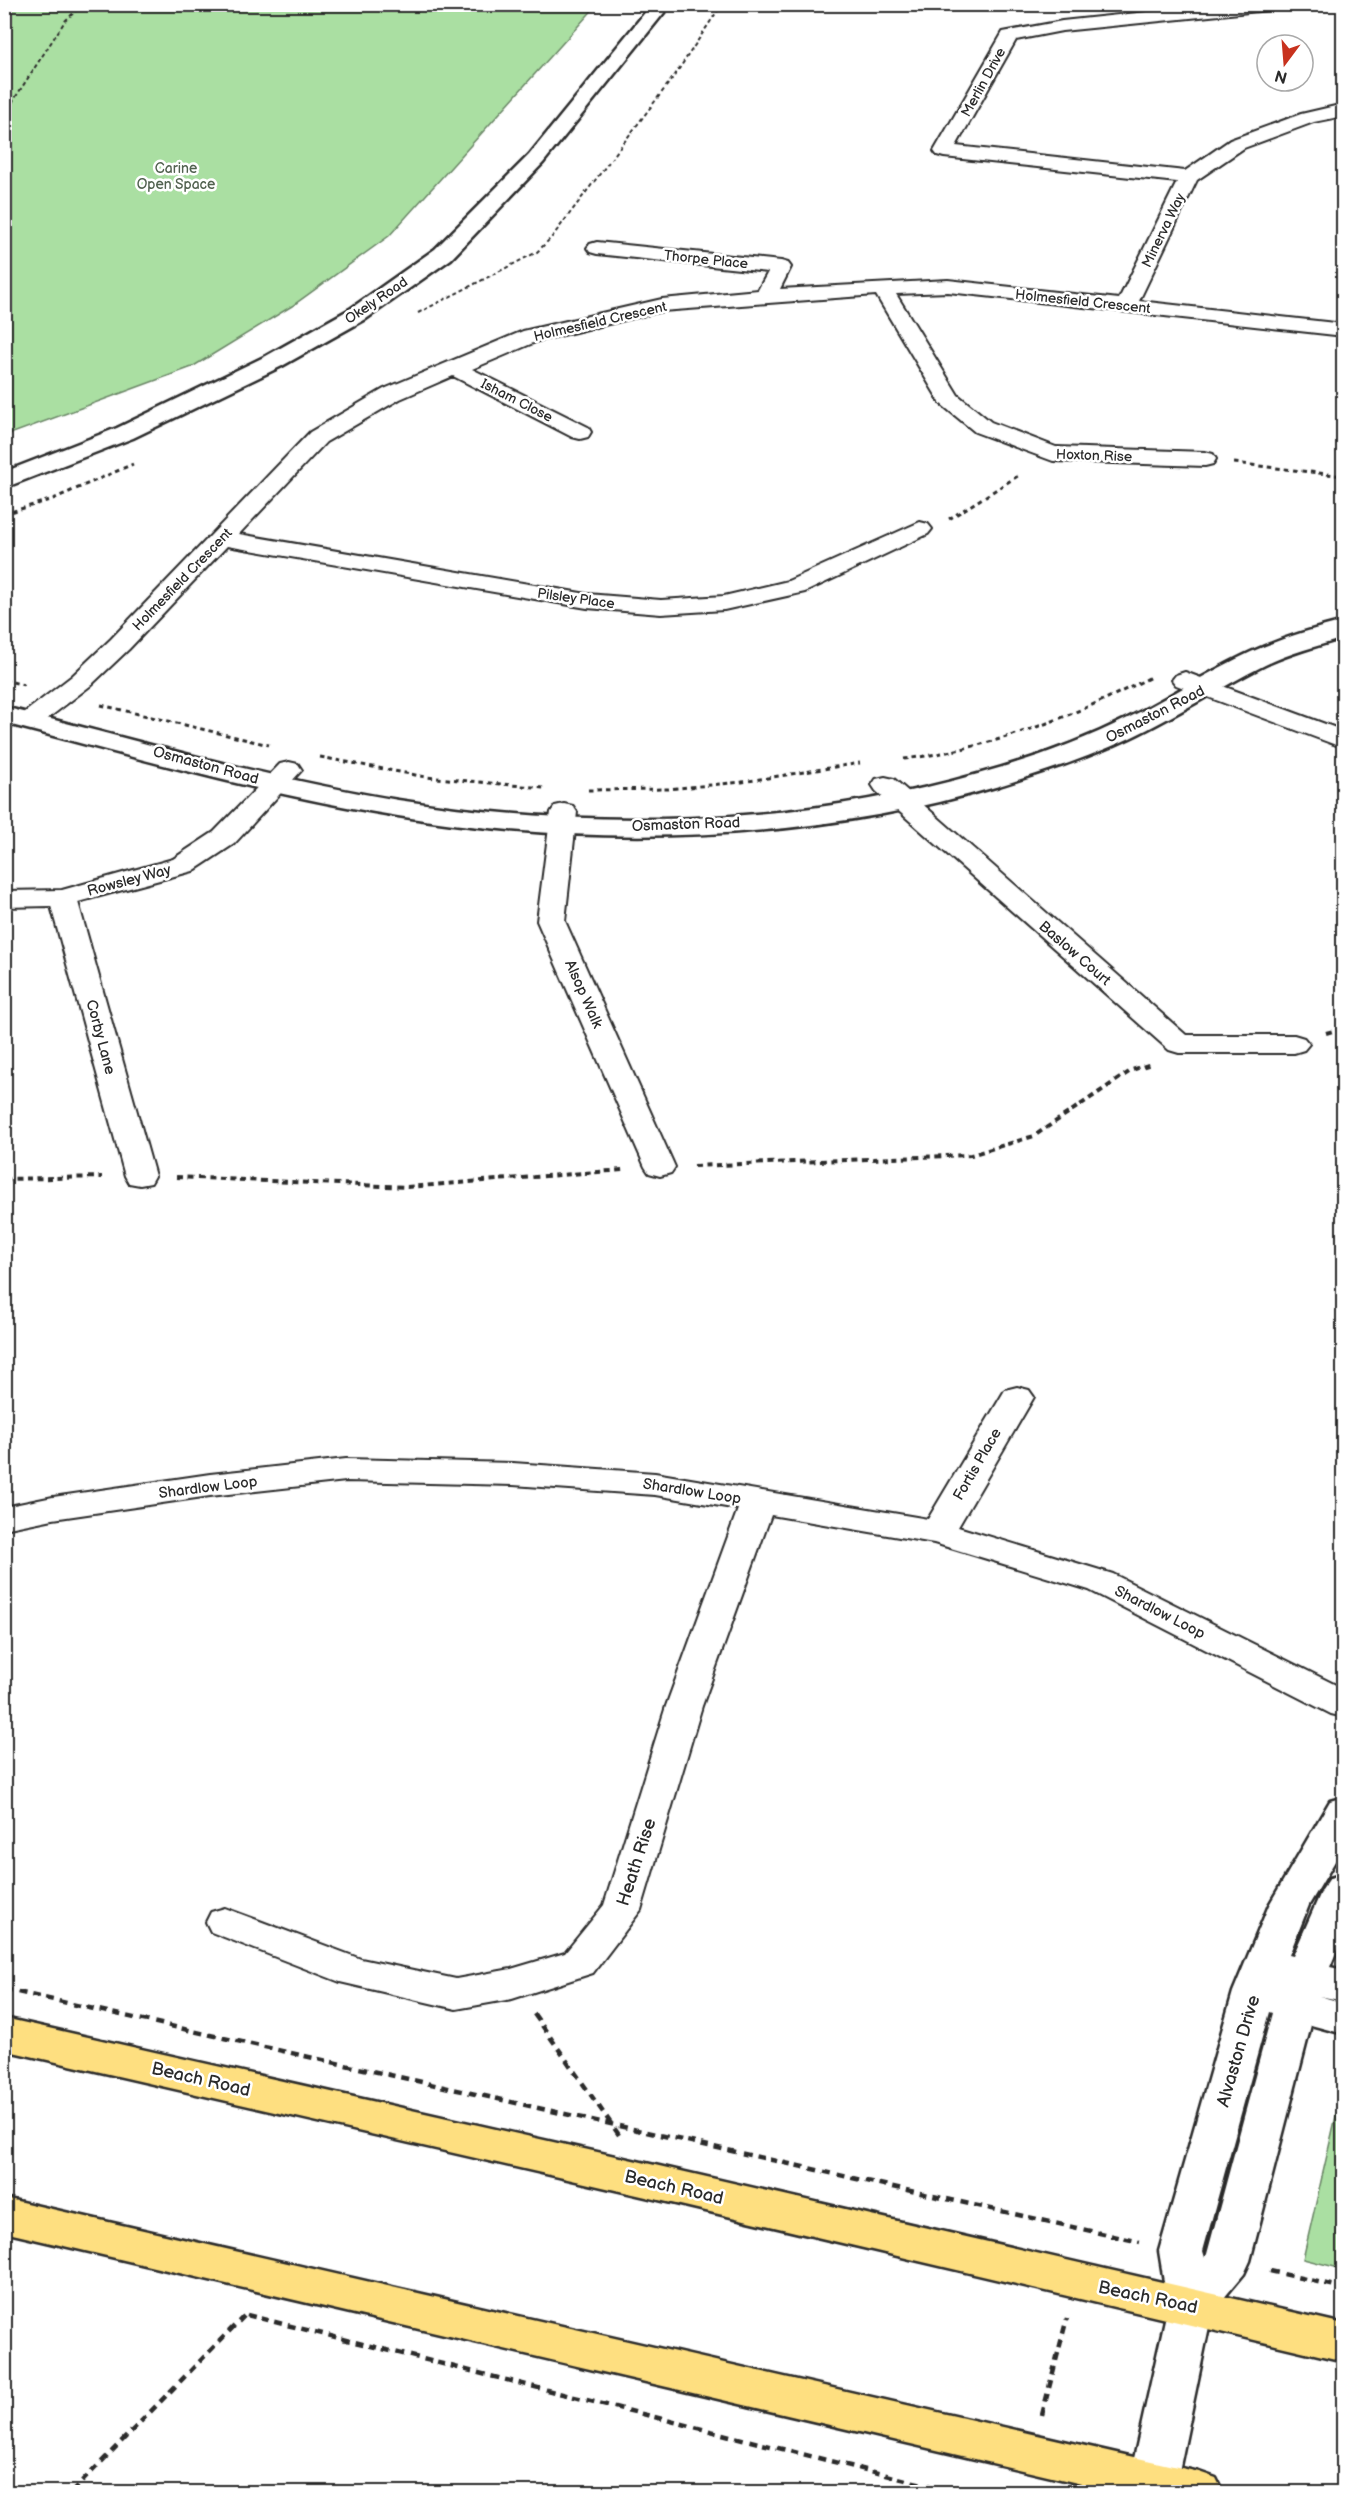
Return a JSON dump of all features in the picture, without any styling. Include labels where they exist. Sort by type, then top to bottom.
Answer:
[{"type":"main road","name":"Beach Road","points":[[4,2034],[646,2180],[1344,2343]]},
{"type":"main road","points":[[4,2215],[1199,2493]]},
{"type":"street","name":"Okely Road","points":[[4,481],[125,434],[274,361],[358,314],[443,254],[536,159],[662,4]]},
{"type":"street","name":"Merlin Drive","points":[[1189,177],[944,151],[1009,36],[1062,26],[1280,4]]},
{"type":"street","name":"Minerva Way","points":[[1126,306],[1189,177],[1237,144],[1308,118],[1344,110]]},
{"type":"street","name":"Thorpe Place","points":[[597,248],[781,267],[766,296]]},
{"type":"street","name":"Holmesfield Crescent","points":[[27,714],[81,681],[120,644],[318,437],[392,394],[531,336],[662,305],[882,288],[948,286],[1344,330]]},
{"type":"street","name":"Hoxton Rise","points":[[882,288],[950,399],[983,427],[1053,454],[1205,459]]},
{"type":"street","name":"Isham Close","points":[[454,368],[580,432]]},
{"type":"street","name":"Pilsley Place","points":[[222,538],[587,601],[661,607],[724,603],[796,587],[920,529]]},
{"type":"street","name":"Osmaston Road","points":[[16,692],[27,714],[280,766],[401,808],[559,809],[724,823],[792,817],[1065,756],[1101,741],[1253,647],[1344,615]]},
{"type":"street","name":"Osmaston Road","points":[[1195,684],[1262,656],[1344,629]]},
{"type":"street","points":[[1195,684],[1344,740]]},
{"type":"street","name":"Rowsley Way","points":[[4,899],[63,898],[183,865],[224,838],[280,766]]},
{"type":"street","name":"Baslow Court","points":[[894,793],[1179,1044]]},
{"type":"street","name":"Alsop Walk","points":[[559,809],[551,921],[660,1167]]},
{"type":"street","name":"Corby Lane","points":[[63,898],[140,1176]]},
{"type":"street","points":[[1179,1044],[1294,1044]]},
{"type":"street","name":"Fortis Place","points":[[938,1532],[1017,1397]]},
{"type":"street","name":"Shardlow Loop","points":[[4,1518],[53,1508],[210,1485],[346,1470],[513,1474],[655,1484],[938,1532],[1101,1582],[1344,1705]]},
{"type":"street","name":"Heath Rise","points":[[225,1922],[354,1972],[456,1994],[512,1984],[579,1963],[622,1911],[684,1706],[758,1502]]},
{"type":"street","name":"Alvaston Drive","points":[[1153,2481],[1191,2306],[1181,2251],[1260,1978],[1289,1905],[1344,1811]]},
{"type":"street","name":"Alvaston Drive","points":[[1191,2306],[1228,2261],[1314,1988],[1336,1900],[1344,1888]]},
{"type":"street","points":[[1260,1978],[1314,1988],[1344,2019]]},
{"type":"path","points":[[4,115],[65,21],[82,4]]},
{"type":"path","points":[[920,529],[944,522],[1053,454]]},
{"type":"path","points":[[1205,459],[1344,476]]},
{"type":"path","points":[[903,759],[938,756],[1015,737],[1076,713],[1154,676]]},
{"type":"path","points":[[4,680],[16,692]]},
{"type":"path","points":[[95,703],[280,766]]},
{"type":"path","points":[[319,756],[426,777],[559,809]]},
{"type":"path","points":[[583,790],[668,789],[742,782],[868,762]]},
{"type":"path","points":[[4,1179],[140,1176],[407,1187],[660,1167],[971,1155],[1034,1136],[1132,1070],[1173,1056],[1179,1044]]},
{"type":"path","points":[[512,1984],[613,2124]]},
{"type":"path","points":[[4,1989],[1181,2251]]},
{"type":"path","points":[[1031,2455],[1077,2282],[1078,2228]]},
{"type":"path","points":[[72,2493],[246,2314],[954,2493]]},
{"type":"green space","name":"Carine Open Space","points":[[5,4],[597,5],[389,236],[292,306],[192,367],[5,436]]},
{"type":"green space","points":[[1343,2086],[1343,2269],[1303,2259]]}]
